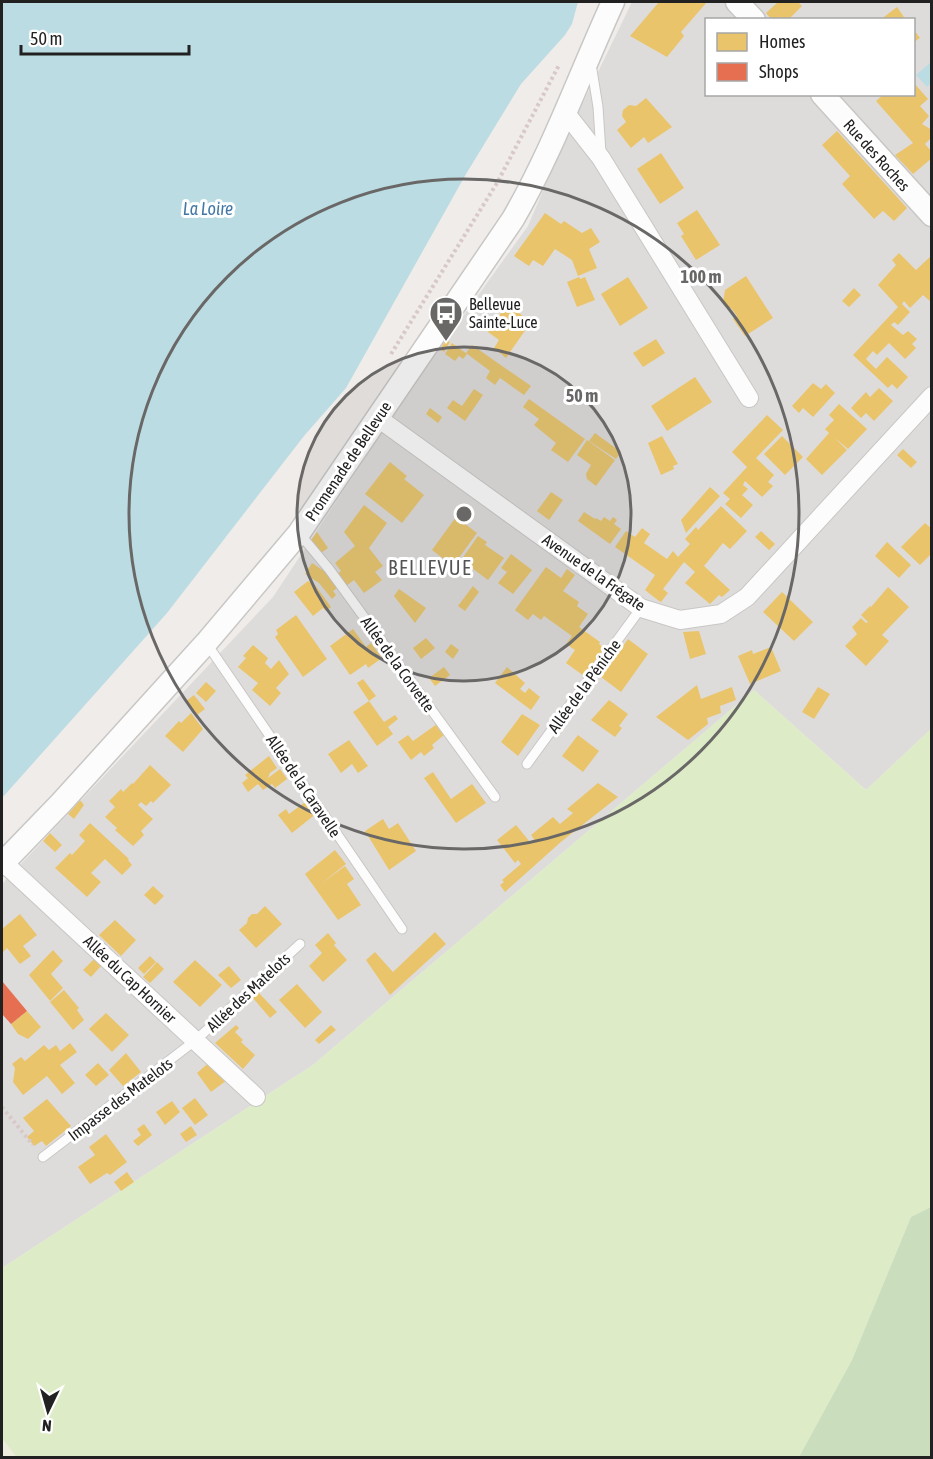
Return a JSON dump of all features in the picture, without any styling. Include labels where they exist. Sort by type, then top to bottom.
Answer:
[{"type":"street","name":"Promenade de Bellevue","points":[[3,863],[62,803],[206,644],[299,533],[513,219],[532,184],[613,2]]},
{"type":"street","points":[[737,2],[752,18]]},
{"type":"street","name":"Rue des Roches","points":[[824,96],[932,215]]},
{"type":"street","points":[[565,112],[601,159],[749,398]]},
{"type":"street","name":"Avenue de la Frégate","points":[[378,418],[641,608],[680,620],[721,614],[747,597],[932,396]]},
{"type":"street","name":"Allée du Cap Hornier","points":[[3,863],[256,1097]]},
{"type":"lane","points":[[585,65],[592,70],[598,107],[601,159]]},
{"type":"lane","name":"Allée de la Corvette","points":[[299,533],[329,569],[495,797]]},
{"type":"lane","name":"Allée de la Péniche","points":[[527,764],[641,608]]},
{"type":"lane","name":"Allée de la Caravelle","points":[[206,644],[402,929]]},
{"type":"lane","name":"Allée des Matelots","points":[[196,1040],[300,944]]},
{"type":"lane","name":"Impasse des Matelots","points":[[43,1157],[196,1040]]},
{"type":"path","points":[[388,359],[496,183],[561,62]]},
{"type":"path","points":[[2,1107],[43,1157]]},
{"type":"shaded area","points":[[632,2],[931,2],[931,729],[866,790],[754,690],[313,1065],[2,1268],[2,884],[273,597],[414,384],[528,226],[562,146]]},
{"type":"green space","points":[[754,690],[866,790],[931,729],[931,1207],[911,1217],[852,1360],[799,1457],[17,1458],[2,1438],[2,1268],[313,1065]]},
{"type":"green space","points":[[931,1207],[931,1457],[799,1457],[852,1360],[911,1217]]},
{"type":"green space","points":[[2,1438],[17,1457],[2,1457]]},
{"type":"water","name":"La Loire","points":[[2,2],[578,2],[572,24],[565,35],[521,84],[466,174],[346,388],[304,436],[167,613],[2,798]]},
{"type":"water","points":[[931,62],[931,83],[927,87],[916,75]]},
{"type":"building: Homes","points":[[659,2],[707,2],[681,32],[684,36],[667,57],[630,36]]},
{"type":"building: Homes","points":[[778,2],[798,2],[802,6],[790,18],[770,18],[766,13]]},
{"type":"building: Homes","points":[[897,7],[905,18],[883,18]]},
{"type":"building: Homes","points":[[915,31],[920,38],[915,41]]},
{"type":"building: Homes","points":[[915,84],[928,99],[920,106],[929,116],[922,124],[932,130],[932,137],[925,144],[932,152],[932,158],[913,174],[895,155],[913,143],[876,101],[882,96],[915,96]]},
{"type":"building: Homes","points":[[646,98],[672,127],[648,143],[644,137],[631,148],[617,130],[626,122],[622,116],[623,110],[629,105],[636,106]]},
{"type":"building: Homes","points":[[837,131],[907,208],[894,221],[883,211],[874,219],[842,184],[850,176],[822,145]]},
{"type":"building: Homes","points":[[661,153],[684,188],[660,204],[637,169]]},
{"type":"building: Homes","points":[[697,210],[720,245],[696,260],[681,236],[684,234],[677,223]]},
{"type":"building: Homes","points":[[545,213],[561,224],[564,221],[582,233],[591,228],[600,242],[589,249],[597,268],[578,276],[572,260],[555,249],[543,266],[533,260],[529,266],[514,256]]},
{"type":"building: Homes","points":[[899,253],[916,270],[932,255],[932,303],[923,295],[910,308],[904,301],[902,304],[910,312],[898,325],[894,322],[891,325],[903,335],[908,331],[917,339],[912,344],[916,348],[905,359],[889,343],[877,355],[873,351],[866,359],[876,369],[887,357],[908,377],[897,389],[892,384],[888,388],[853,355],[898,307],[878,285],[896,265],[892,260]]},
{"type":"building: Homes","points":[[746,276],[773,318],[745,336],[733,319],[737,316],[731,308],[728,310],[723,302],[725,290]]},
{"type":"building: Homes","points":[[579,277],[580,279],[585,277],[595,300],[577,307],[567,282]]},
{"type":"building: Homes","points":[[628,277],[648,308],[620,326],[601,294]]},
{"type":"building: Homes","points":[[854,288],[861,295],[849,307],[842,301]]},
{"type":"building: Homes","points":[[507,304],[531,322],[506,358],[494,348],[499,340],[488,332]]},
{"type":"building: Homes","points":[[656,339],[665,353],[643,367],[633,353]]},
{"type":"building: Homes","points":[[446,340],[450,342],[444,352],[440,349]]},
{"type":"building: Homes","points":[[452,343],[467,354],[463,359],[459,356],[455,361],[445,354]]},
{"type":"building: Homes","points":[[472,345],[531,386],[524,395],[500,378],[495,385],[486,378],[490,371],[466,353]]},
{"type":"building: Homes","points":[[695,377],[712,402],[667,431],[651,406]]},
{"type":"building: Homes","points":[[813,383],[821,389],[826,384],[835,393],[813,417],[803,408],[799,413],[792,406]]},
{"type":"building: Homes","points":[[879,388],[893,401],[874,421],[866,413],[861,418],[851,408],[866,392],[870,397]]},
{"type":"building: Homes","points":[[474,389],[483,395],[465,421],[447,408],[453,400],[462,406]]},
{"type":"building: Homes","points":[[529,399],[585,439],[568,462],[551,450],[556,443],[534,425],[539,419],[523,407]]},
{"type":"building: Homes","points":[[839,404],[867,429],[848,449],[835,438],[847,450],[822,475],[806,459],[829,433],[825,429],[834,420],[829,415]]},
{"type":"building: Homes","points":[[430,408],[442,417],[438,423],[426,414]]},
{"type":"building: Homes","points":[[767,415],[783,430],[756,458],[774,475],[768,482],[773,486],[762,497],[745,481],[743,485],[748,489],[742,495],[753,505],[741,518],[725,504],[730,499],[723,493],[747,467],[732,452]]},
{"type":"building: Homes","points":[[595,433],[621,452],[616,459],[589,441]]},
{"type":"building: Homes","points":[[662,436],[678,464],[673,466],[674,469],[661,475],[648,443]]},
{"type":"building: Homes","points":[[782,436],[803,457],[785,475],[764,454]]},
{"type":"building: Homes","points":[[587,440],[615,460],[596,486],[587,479],[586,474],[591,465],[577,455]]},
{"type":"building: Homes","points":[[903,449],[917,462],[911,468],[897,455]]},
{"type":"building: Homes","points":[[390,462],[407,476],[404,479],[424,495],[402,523],[365,494]]},
{"type":"building: Homes","points":[[710,487],[720,496],[686,533],[681,520]]},
{"type":"building: Homes","points":[[551,492],[563,500],[549,520],[537,511]]},
{"type":"building: Homes","points":[[364,505],[387,523],[369,548],[383,566],[375,572],[382,580],[364,593],[354,580],[346,586],[337,574],[341,571],[335,563],[355,546],[344,532]]},
{"type":"building: Homes","points":[[721,506],[747,531],[730,549],[723,543],[704,566],[730,590],[722,597],[719,595],[710,604],[685,583],[695,572],[684,562],[663,589],[668,593],[661,602],[659,601],[645,590],[655,575],[615,547],[626,531],[635,537],[642,528],[650,534],[644,543],[667,559],[673,551],[678,557],[690,544],[685,539],[696,527],[698,530]]},
{"type":"building: Homes","points":[[584,512],[601,521],[604,517],[610,521],[613,517],[617,520],[614,524],[621,529],[610,544],[578,521]]},
{"type":"building: Homes","points":[[456,517],[477,533],[453,566],[432,550]]},
{"type":"building: Homes","points":[[925,523],[932,529],[932,553],[920,565],[901,547]]},
{"type":"building: Homes","points":[[761,531],[775,544],[769,550],[755,537]]},
{"type":"building: Homes","points":[[317,532],[328,548],[321,553],[311,540]]},
{"type":"building: Homes","points":[[478,536],[487,542],[485,545],[504,558],[488,580],[461,560]]},
{"type":"building: Homes","points":[[887,542],[911,565],[899,578],[875,556]]},
{"type":"building: Homes","points":[[511,554],[532,570],[513,594],[498,583],[507,572],[501,568]]},
{"type":"building: Homes","points":[[312,563],[327,573],[337,588],[333,591],[336,595],[332,599],[319,583],[305,574]]},
{"type":"building: Homes","points":[[546,567],[561,578],[567,569],[575,575],[563,591],[579,602],[577,606],[588,614],[579,627],[600,642],[599,644],[604,648],[584,676],[566,663],[575,650],[566,644],[572,636],[544,616],[541,620],[533,614],[528,620],[515,610]]},
{"type":"building: Homes","points":[[308,581],[315,585],[331,607],[326,611],[323,608],[313,616],[294,592]]},
{"type":"building: Homes","points":[[473,586],[479,592],[465,611],[458,606]]},
{"type":"building: Homes","points":[[888,587],[909,607],[882,635],[889,641],[866,666],[845,646],[857,634],[852,627],[861,618],[866,623],[868,622],[861,615]]},
{"type":"building: Homes","points":[[399,589],[426,608],[415,623],[394,596]]},
{"type":"building: Homes","points":[[782,592],[813,622],[794,641],[763,612]]},
{"type":"building: Homes","points":[[296,615],[327,659],[303,677],[275,637],[278,634],[276,630]]},
{"type":"building: Homes","points":[[353,629],[366,647],[371,643],[382,658],[368,668],[366,664],[350,675],[330,646]]},
{"type":"building: Homes","points":[[699,631],[706,654],[690,659],[683,632]]},
{"type":"building: Homes","points":[[426,638],[435,648],[421,659],[413,648]]},
{"type":"building: Homes","points":[[628,639],[648,654],[621,692],[601,677]]},
{"type":"building: Homes","points":[[451,644],[459,650],[453,659],[445,652]]},
{"type":"building: Homes","points":[[253,645],[268,658],[265,663],[271,669],[279,660],[289,674],[276,688],[281,693],[270,706],[252,690],[258,683],[238,667],[246,658],[243,656]]},
{"type":"building: Homes","points":[[771,647],[781,671],[750,684],[738,656],[752,650],[753,654]]},
{"type":"building: Homes","points":[[444,667],[450,675],[435,686],[429,678]]},
{"type":"building: Homes","points":[[507,667],[525,683],[520,689],[525,693],[529,688],[540,697],[531,710],[495,683]]},
{"type":"building: Homes","points":[[363,679],[376,696],[369,701],[357,683]]},
{"type":"building: Homes","points":[[206,682],[216,691],[206,702],[196,693]]},
{"type":"building: Homes","points":[[697,685],[701,699],[732,687],[736,700],[720,706],[721,713],[707,718],[708,724],[688,740],[656,717]]},
{"type":"building: Homes","points":[[818,687],[830,694],[814,719],[802,712]]},
{"type":"building: Homes","points":[[194,695],[205,709],[197,715],[186,701]]},
{"type":"building: Homes","points":[[609,700],[628,714],[619,726],[622,728],[615,737],[591,720]]},
{"type":"building: Homes","points":[[369,701],[384,722],[395,715],[398,719],[388,727],[393,734],[377,746],[353,712]]},
{"type":"building: Homes","points":[[191,713],[203,729],[183,752],[165,736],[179,721],[181,723]]},
{"type":"building: Homes","points":[[522,714],[540,725],[518,756],[501,742]]},
{"type":"building: Homes","points":[[437,724],[445,734],[432,745],[434,748],[424,756],[421,752],[411,760],[398,742],[408,735],[413,741]]},
{"type":"building: Homes","points":[[578,735],[599,751],[583,772],[562,756]]},
{"type":"building: Homes","points":[[349,740],[368,766],[358,773],[352,764],[341,773],[328,754]]},
{"type":"building: Homes","points":[[269,756],[277,768],[270,773],[268,778],[280,769],[287,779],[275,788],[272,784],[263,790],[258,784],[248,792],[242,783],[248,778],[245,775]]},
{"type":"building: Homes","points":[[150,765],[171,785],[153,803],[151,801],[146,806],[141,802],[138,805],[153,819],[141,831],[144,835],[133,846],[115,830],[117,828],[105,817],[115,807],[109,801],[121,789],[123,792],[133,784]]},
{"type":"building: Homes","points":[[433,772],[451,799],[472,784],[486,803],[456,823],[424,778]]},
{"type":"building: Homes","points":[[598,783],[618,797],[562,841],[505,892],[500,885],[504,882],[502,880],[521,864],[518,860],[515,863],[497,840],[516,825],[530,842],[534,839],[531,835],[553,817],[560,824],[573,813],[567,809]]},
{"type":"building: Homes","points":[[80,800],[84,805],[74,819],[68,814]]},
{"type":"building: Homes","points":[[308,800],[317,813],[292,833],[278,815],[286,809],[289,814]]},
{"type":"building: Homes","points":[[383,819],[389,829],[398,823],[416,851],[389,870],[365,831]]},
{"type":"building: Homes","points":[[90,823],[129,859],[132,865],[122,875],[105,859],[91,873],[101,882],[87,897],[55,868],[85,841],[79,835]]},
{"type":"building: Homes","points":[[50,833],[62,845],[55,852],[43,841]]},
{"type":"building: Homes","points":[[335,850],[346,864],[321,884],[345,866],[354,879],[347,884],[361,905],[338,920],[305,874]]},
{"type":"building: Homes","points":[[153,886],[164,896],[155,905],[144,895]]},
{"type":"building: Homes","points":[[265,906],[282,924],[256,948],[239,930],[252,914],[257,914]]},
{"type":"building: Homes","points":[[20,914],[37,935],[23,946],[31,956],[20,964],[7,948],[2,953],[2,929]]},
{"type":"building: Homes","points":[[115,920],[136,940],[121,956],[99,935]]},
{"type":"building: Homes","points":[[435,932],[446,944],[390,995],[366,960],[375,952],[393,972]]},
{"type":"building: Homes","points":[[328,933],[336,943],[334,945],[347,960],[323,982],[309,966],[322,953],[315,945]]},
{"type":"building: Homes","points":[[53,950],[63,961],[51,974],[63,988],[50,1001],[29,975]]},
{"type":"building: Homes","points":[[150,956],[156,962],[144,974],[138,968]]},
{"type":"building: Homes","points":[[94,959],[101,966],[91,977],[83,970]]},
{"type":"building: Homes","points":[[195,960],[222,985],[200,1007],[173,982]]},
{"type":"building: Homes","points":[[157,962],[164,969],[150,983],[143,977]]},
{"type":"building: Homes","points":[[229,966],[241,980],[231,988],[218,975]]},
{"type":"building: Homes","points":[[297,984],[322,1012],[305,1028],[279,1000]]},
{"type":"building: Homes","points":[[64,990],[79,1008],[77,1010],[84,1020],[73,1030],[50,1002]]},
{"type":"building: Homes","points":[[258,992],[277,1012],[270,1018],[252,997]]},
{"type":"building: Homes","points":[[27,1011],[41,1027],[28,1039],[18,1034],[11,1024]]},
{"type":"building: Homes","points":[[106,1013],[129,1035],[112,1052],[89,1029]]},
{"type":"building: Homes","points":[[236,1025],[239,1028],[235,1032],[243,1040],[241,1042],[255,1055],[243,1069],[215,1043]]},
{"type":"building: Homes","points":[[331,1025],[336,1030],[319,1044],[315,1040]]},
{"type":"building: Homes","points":[[70,1043],[77,1052],[60,1065],[75,1083],[62,1094],[47,1076],[23,1095],[13,1082],[15,1068],[12,1064],[21,1057],[25,1061],[44,1045],[49,1050],[56,1045],[60,1051]]},
{"type":"building: Homes","points":[[126,1053],[141,1072],[123,1086],[109,1070]]},
{"type":"building: Homes","points":[[212,1060],[227,1080],[211,1092],[197,1073]]},
{"type":"building: Homes","points":[[98,1063],[109,1075],[96,1086],[85,1075]]},
{"type":"building: Homes","points":[[195,1098],[208,1115],[195,1125],[182,1108]]},
{"type":"building: Homes","points":[[47,1099],[71,1126],[46,1146],[42,1141],[34,1146],[27,1137],[34,1131],[23,1118]]},
{"type":"building: Homes","points":[[172,1101],[180,1112],[165,1125],[156,1112]]},
{"type":"building: Homes","points":[[144,1124],[152,1135],[138,1146],[133,1141],[141,1135],[137,1129]]},
{"type":"building: Homes","points":[[191,1126],[197,1135],[186,1142],[180,1134]]},
{"type":"building: Homes","points":[[106,1134],[127,1162],[110,1175],[107,1173],[90,1184],[78,1167],[95,1155],[89,1147]]},
{"type":"building: Homes","points":[[127,1172],[134,1182],[121,1191],[114,1182]]},
{"type":"building: Shops","points":[[2,981],[27,1011],[11,1024],[2,1014]]},
{"type":"place","name":"Bellevue Sainte-Luce","points":[[446,342]]},
{"type":"district","name":"BELLEVUE","points":[[430,568]]}]
